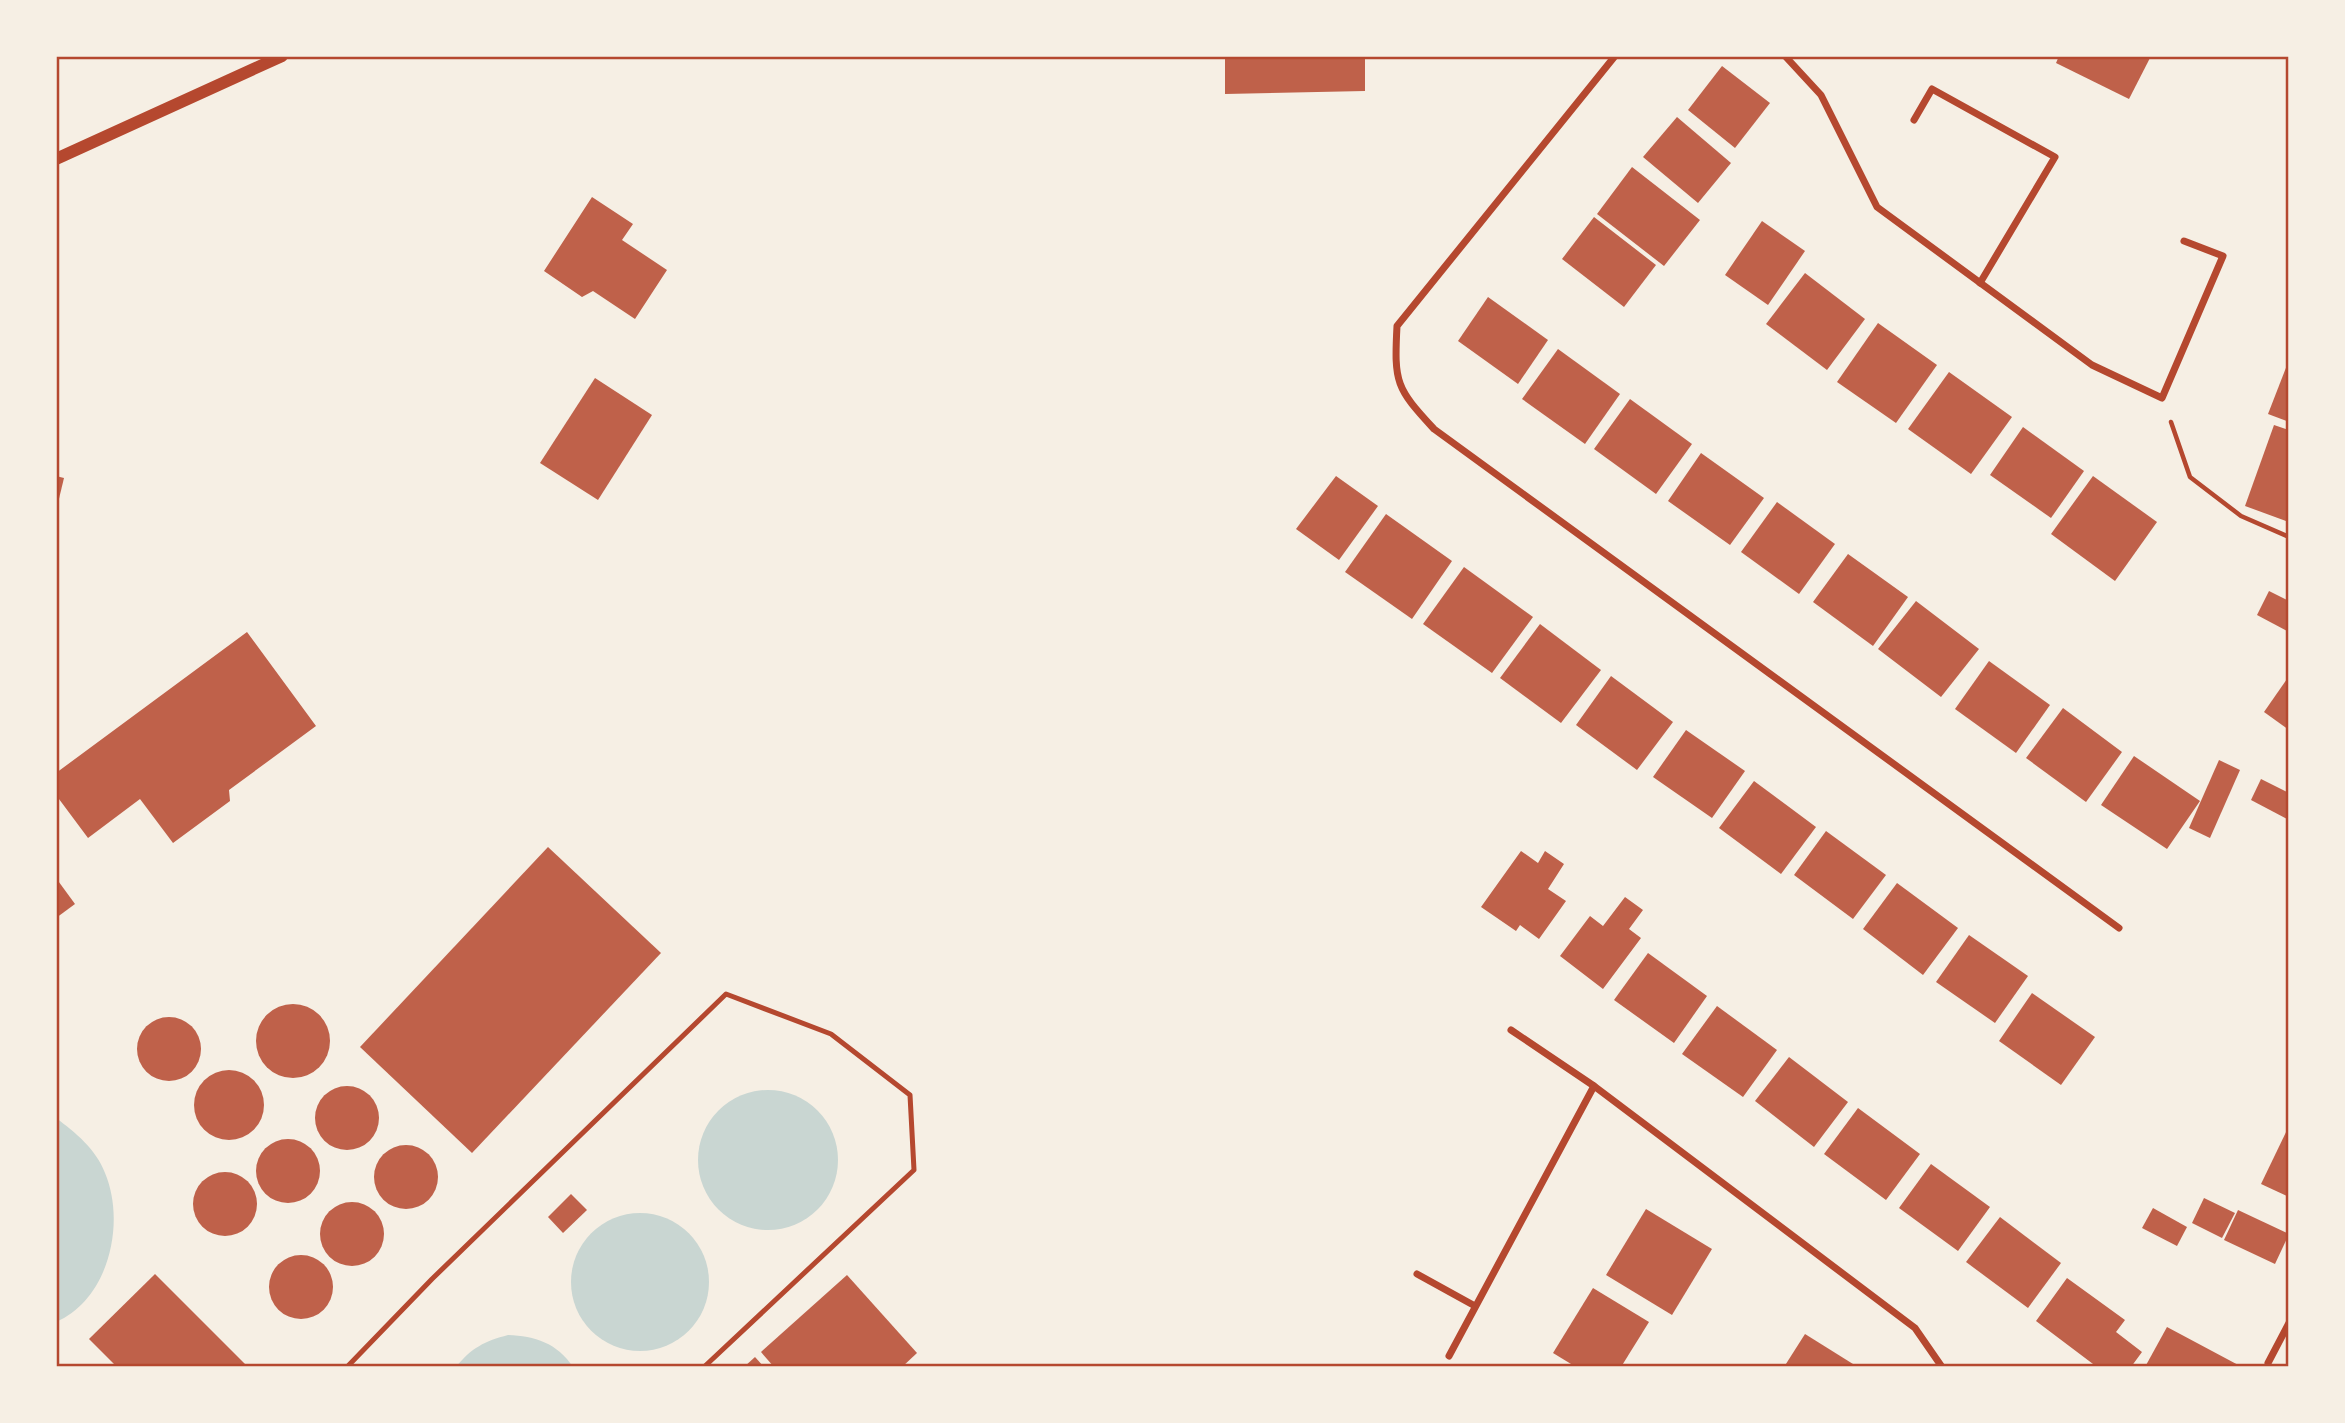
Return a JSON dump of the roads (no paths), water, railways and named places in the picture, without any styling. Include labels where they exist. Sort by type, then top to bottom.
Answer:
[{"type":"street","points":[[56,159],[282,56]]},
{"type":"street","points":[[1615,56],[1396,326],[1395,363],[1404,395],[1434,429],[2119,928]]},
{"type":"street","points":[[1785,56],[1821,95],[1877,206],[2092,365],[2162,398],[2223,256],[2184,241]]},
{"type":"street","points":[[1914,120],[1932,89],[2055,157],[1980,282]]},
{"type":"street","points":[[1511,1030],[1594,1086],[1915,1328],[1942,1367]]},
{"type":"street","points":[[1449,1356],[1594,1086]]},
{"type":"street","points":[[1417,1274],[1475,1306]]},
{"type":"street","points":[[2269,1363],[2288,1328]]},
{"type":"lane","points":[[347,1367],[432,1279],[726,994],[831,1034],[910,1095],[914,1170],[704,1367]]}]
